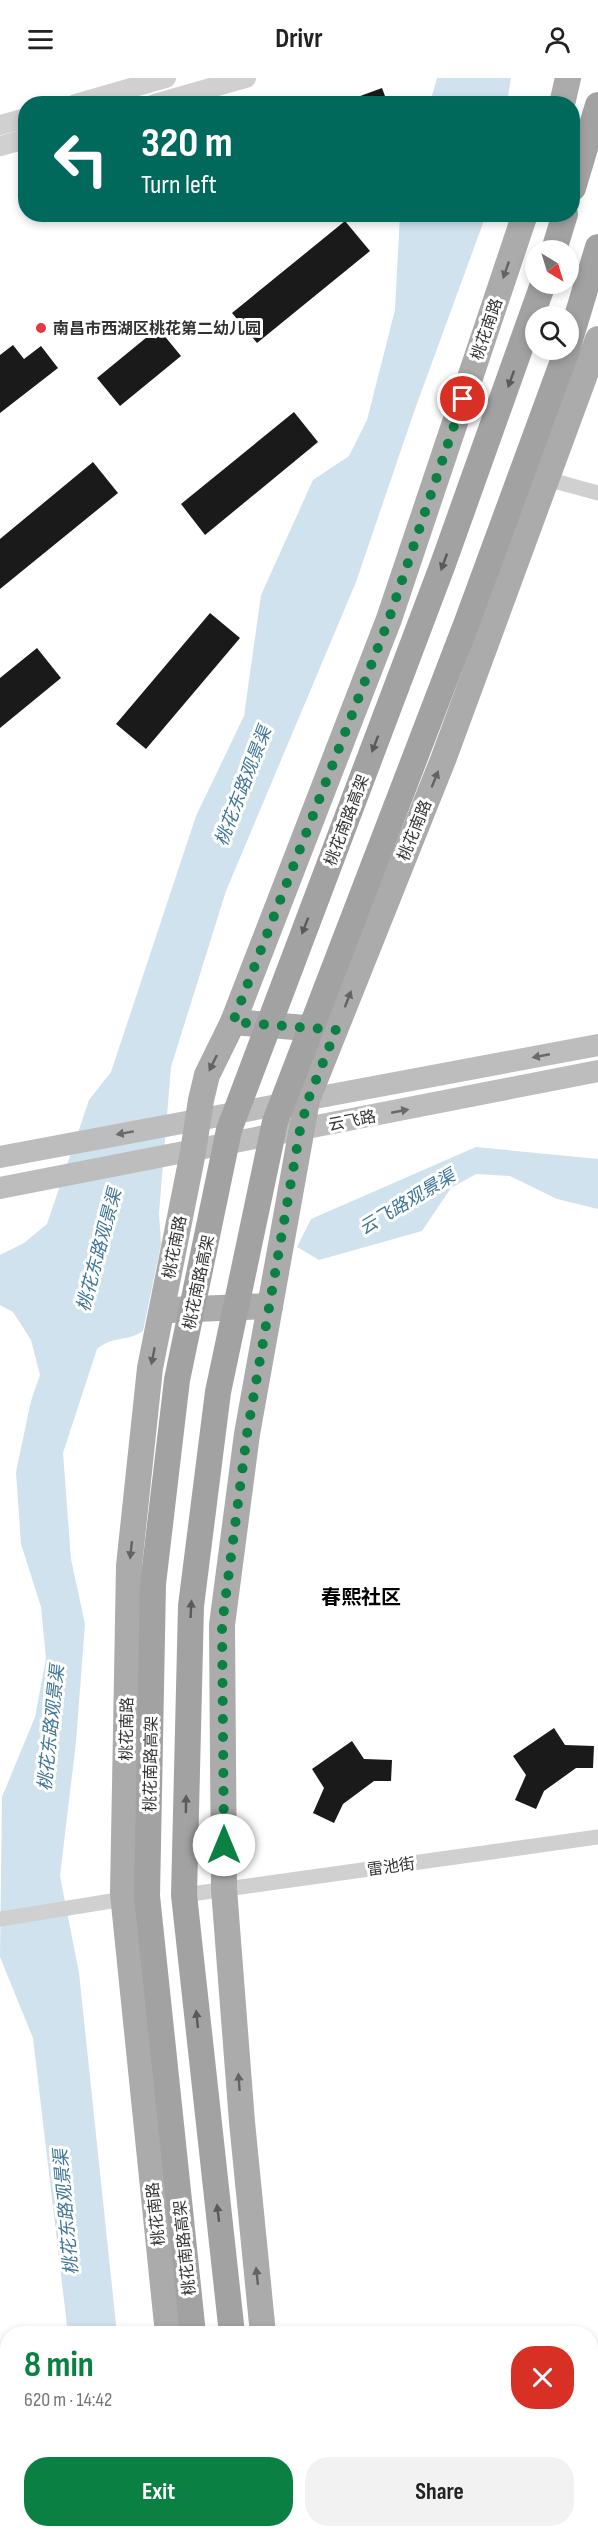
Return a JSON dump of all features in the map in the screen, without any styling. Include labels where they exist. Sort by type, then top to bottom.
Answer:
[{"type":"highway","points":[[580,165],[598,105]]},
{"type":"highway","points":[[557,240],[563,222]]},
{"type":"highway","points":[[579,311],[598,247]]},
{"type":"highway","name":"桃花南路高架","points":[[192,2326],[135,1898],[153,1584],[177,1380],[229,1130],[443,564],[539,294]]},
{"type":"highway","points":[[231,2326],[184,1894],[191,1606],[218,1392],[275,1122],[467,622],[564,360]]},
{"type":"main road","points":[[564,96],[568,78]]},
{"type":"main road","name":"桃花南路","points":[[167,2326],[135,1898],[129,1566],[150,1368],[162,1310],[190,1122],[207,1075],[233,1022],[389,619],[522,222]]},
{"type":"main road","name":"桃花南路","points":[[262,2326],[242,2122],[224,1889],[222,1625],[247,1434],[300,1130],[308,1100],[443,760],[598,339]]},
{"type":"main road","points":[[233,1022],[336,1030]]},
{"type":"main road","name":"云飞路","points":[[0,1156],[598,1045]]},
{"type":"main road","name":"云飞路","points":[[0,1188],[598,1071]]},
{"type":"main road","points":[[162,1310],[270,1306]]},
{"type":"street","points":[[103,96],[166,78]]},
{"type":"street","points":[[182,96],[246,78]]},
{"type":"street","points":[[0,125],[18,120]]},
{"type":"street","points":[[0,146],[18,141]]},
{"type":"street","points":[[547,479],[598,493]]},
{"type":"street","name":"雷池街","points":[[184,1894],[598,1837]]},
{"type":"street","points":[[0,1919],[135,1898]]},
{"type":"water","points":[[437,78],[511,78],[508,96],[432,96]]},
{"type":"water","name":"桃花东路观景渠","points":[[400,222],[483,222],[415,409],[356,582],[226,891],[171,1067],[159,1213],[161,1244],[143,1331],[109,1342],[97,1349],[63,1453],[71,1559],[85,1624],[76,1742],[60,1876],[79,1973],[116,2326],[67,2326],[33,2038],[0,1957],[2,1797],[35,1717],[46,1659],[41,1607],[21,1544],[16,1472],[31,1401],[40,1375],[31,1340],[13,1312],[0,1305],[0,1255],[24,1243],[47,1224],[89,1100],[111,1072],[196,816],[244,716],[261,595],[313,480],[349,456],[367,420],[395,310]]},
{"type":"water","name":"云飞路观景渠","points":[[476,1147],[598,1159],[598,1209],[557,1199],[510,1176],[476,1174],[451,1188],[422,1231],[319,1260],[297,1247],[311,1219]]},
{"type":"building","points":[[382,88],[385,96],[360,96]]},
{"type":"building","points":[[344,222],[370,251],[257,343],[232,313]]},
{"type":"building","points":[[158,328],[181,356],[120,406],[97,378]]},
{"type":"building","points":[[13,345],[24,359],[41,346],[58,368],[0,413],[0,355]]},
{"type":"building","points":[[294,412],[318,442],[205,535],[181,504]]},
{"type":"building","points":[[93,462],[118,493],[0,589],[0,539]]},
{"type":"building","points":[[210,613],[240,638],[146,749],[116,724]]},
{"type":"building","points":[[37,648],[61,678],[0,728],[0,678]]},
{"type":"building","points":[[554,1728],[565,1745],[594,1746],[593,1768],[576,1768],[544,1791],[536,1809],[515,1800],[526,1775],[513,1756]]},
{"type":"building","points":[[352,1741],[364,1759],[392,1760],[391,1781],[374,1781],[343,1804],[334,1823],[313,1813],[324,1788],[312,1769]]},
{"type":"place","name":"南昌市西湖区桃花第二幼儿园","points":[[41,328]]},
{"type":"district","name":"春熙社区","points":[[361,1597]]},
{"type":"route","points":[[224,1845],[222,1625],[247,1434],[300,1130],[308,1100],[336,1030],[233,1022],[389,619],[463,399]]}]
